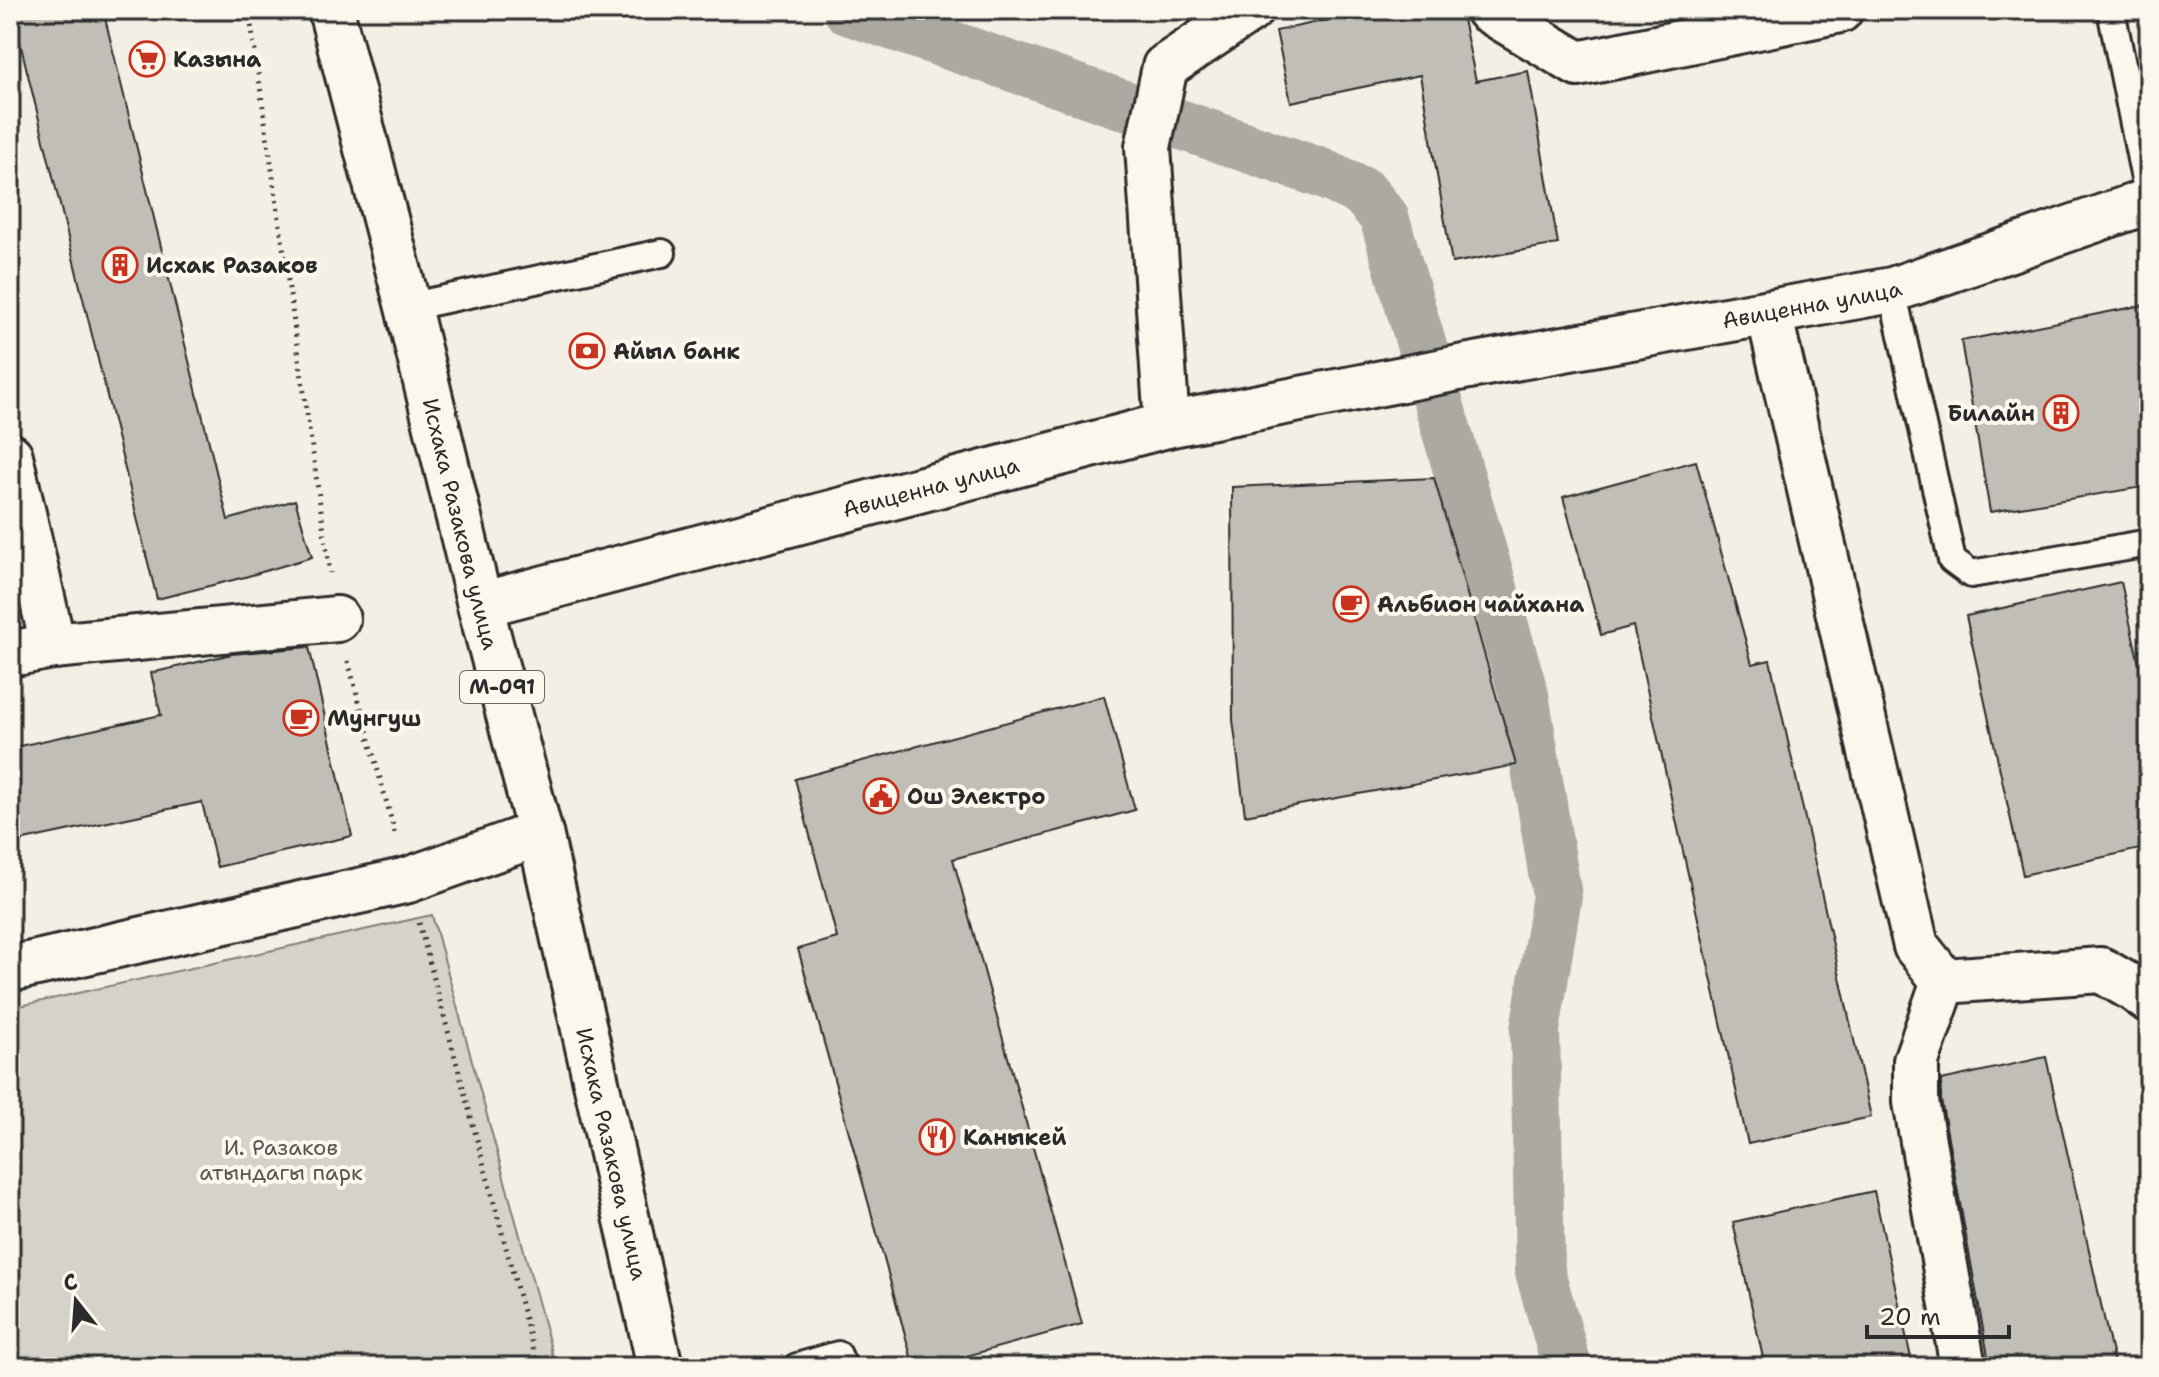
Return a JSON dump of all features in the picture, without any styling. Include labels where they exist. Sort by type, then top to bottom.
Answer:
[{"type":"street","name":"Исхака Разакова улица","points":[[331,10],[540,833],[660,1367]]},
{"type":"street","points":[[1167,425],[1148,147],[1165,67],[1250,10]]},
{"type":"street","points":[[1488,10],[1578,64],[1840,10]]},
{"type":"street","name":"Авиценна улица","points":[[480,605],[1167,425],[1464,367],[1892,290],[2149,200]]},
{"type":"street","points":[[1769,313],[1916,946],[1944,981]]},
{"type":"street","points":[[10,456],[53,646]]},
{"type":"street","points":[[10,654],[53,646],[337,619]]},
{"type":"street","points":[[10,969],[408,880],[540,833]]},
{"type":"street","points":[[1944,981],[2101,970],[2149,1000]]},
{"type":"street","points":[[1944,981],[1916,1061],[1916,1102],[1963,1367]]},
{"type":"lane","points":[[2111,10],[2149,200]]},
{"type":"lane","points":[[408,307],[662,253]]},
{"type":"lane","points":[[1892,290],[1952,560],[1971,574],[2149,543]]},
{"type":"lane","points":[[797,1367],[838,1355],[843,1367]]},
{"type":"path","points":[[249,10],[337,619],[538,1367]]},
{"type":"green space","name":"И. Разаков атындагы парк","points":[[432,915],[556,1367],[10,1367],[10,1008]]},
{"type":"building","name":"Исхак Разаков","points":[[12,10],[103,10],[228,520],[295,500],[312,557],[157,599]]},
{"type":"building","points":[[1374,10],[1461,10],[1476,81],[1528,71],[1558,244],[1452,263],[1420,75],[1291,102],[1276,31]]},
{"type":"building","name":"Билайн","points":[[2149,304],[2149,486],[1990,512],[1961,341]]},
{"type":"building","points":[[1696,461],[1752,664],[1770,660],[1871,1117],[1748,1144],[1633,626],[1601,635],[1563,497]]},
{"type":"building","name":"Альбион чайхана","points":[[1434,478],[1516,765],[1245,815],[1233,720],[1232,487]]},
{"type":"building","points":[[2121,582],[2149,709],[2149,847],[2023,875],[1966,616]]},
{"type":"building","points":[[309,647],[352,836],[217,867],[202,802],[10,843],[10,748],[161,715],[151,673],[232,654]]},
{"type":"building","points":[[1104,696],[1135,810],[953,859],[1082,1324],[927,1367],[914,1367],[798,949],[837,938],[795,779]]},
{"type":"building","points":[[2046,1057],[2115,1367],[1990,1367],[1941,1100],[1941,1080]]},
{"type":"building","points":[[1874,1191],[1913,1367],[1765,1367],[1733,1222]]},
{"type":"waterway","points":[[848,10],[1321,173],[1363,192],[1384,217],[1524,695],[1557,896],[1535,1030],[1540,1272],[1567,1367]]},
{"type":"place","name":"Казына","points":[[147,59]]},
{"type":"place","name":"Исхак Разаков","points":[[120,265]]},
{"type":"place","name":"Айыл банк","points":[[587,351]]},
{"type":"place","name":"Билайн","points":[[2061,413]]},
{"type":"place","name":"Альбион чайхана","points":[[1351,604]]},
{"type":"place","name":"Мунгуш","points":[[301,718]]},
{"type":"place","name":"Ош Электро","points":[[881,796]]},
{"type":"place","name":"Каныкей","points":[[937,1137]]}]
